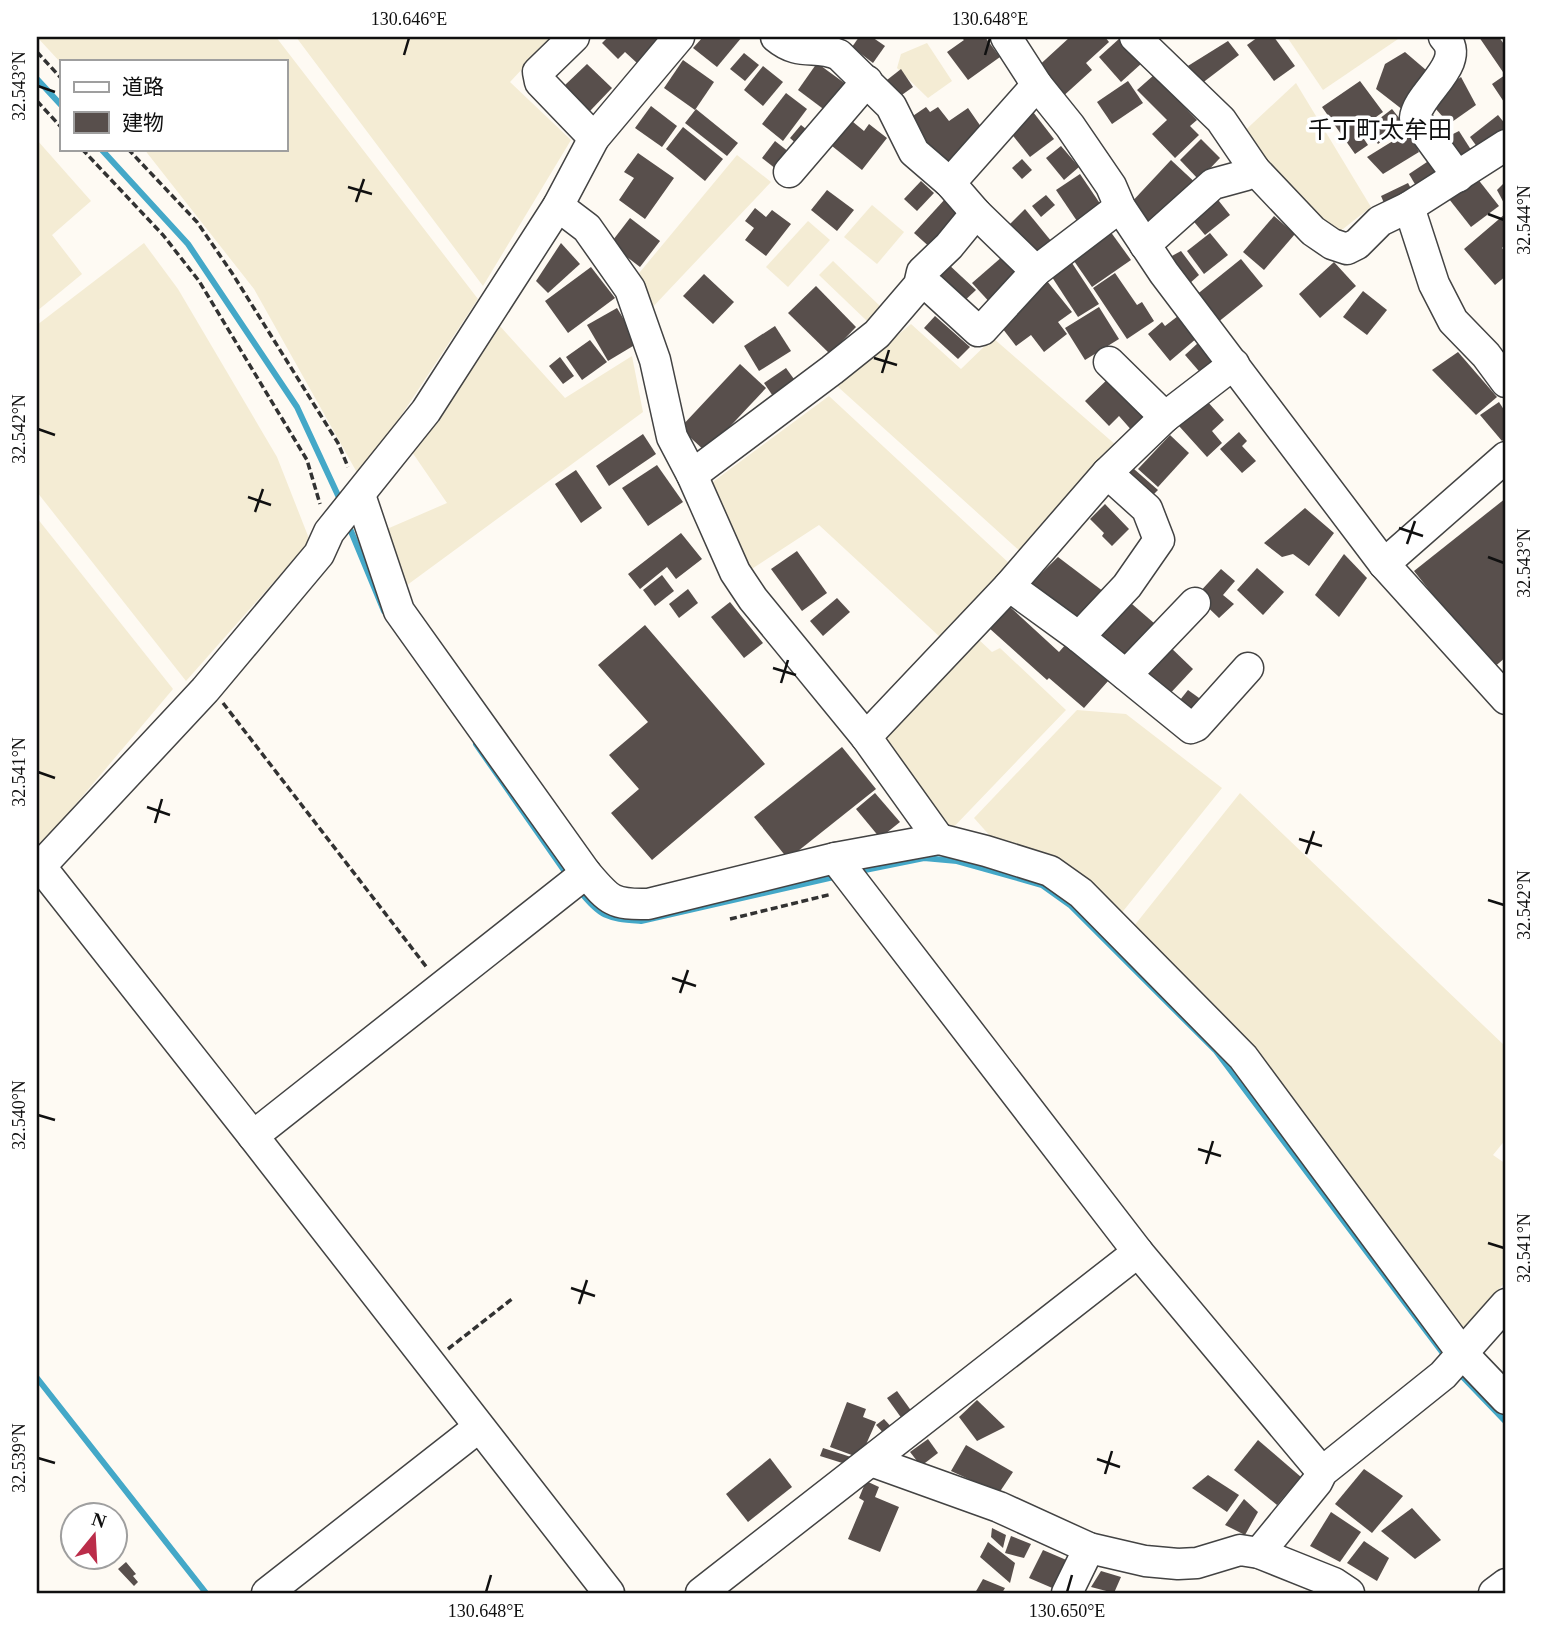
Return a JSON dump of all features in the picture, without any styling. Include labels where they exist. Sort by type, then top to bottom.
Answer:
[{"type":"street","points":[[574,37],[538,72],[540,82],[594,138]]},
{"type":"street","points":[[609,1593],[253,1136],[38,866],[209,685],[319,554],[333,528],[426,411],[558,206],[594,138],[679,37]]},
{"type":"street","points":[[775,37],[796,50],[830,50],[867,80],[891,106],[914,152],[950,183],[976,213],[1036,271]]},
{"type":"street","points":[[1006,37],[1037,85],[1070,126],[1111,186],[1120,207],[1145,245],[1384,564],[1506,699]]},
{"type":"street","points":[[1135,37],[1221,120],[1255,170],[1313,231],[1347,249],[1357,244],[1380,221],[1409,207],[1506,145]]},
{"type":"street","points":[[1450,38],[1447,69],[1416,108],[1415,118],[1458,177]]},
{"type":"street","points":[[789,172],[867,80]]},
{"type":"street","points":[[950,183],[1037,85]]},
{"type":"street","points":[[1145,245],[1213,184],[1255,170]]},
{"type":"street","points":[[558,206],[587,228],[630,289],[655,360],[672,438],[692,475],[735,572],[753,599],[866,737],[939,839]]},
{"type":"street","points":[[919,285],[931,288],[978,331],[982,330],[1036,271],[1120,207]]},
{"type":"street","points":[[1409,207],[1434,284],[1453,321],[1486,355],[1506,382]]},
{"type":"street","points":[[692,475],[877,334],[919,285],[922,272],[949,246],[976,213]]},
{"type":"street","points":[[1109,362],[1165,417]]},
{"type":"street","points":[[866,737],[1009,586],[1107,473],[1165,417],[1234,364]]},
{"type":"street","points":[[1384,564],[1506,457]]},
{"type":"street","points":[[1079,637],[1127,586],[1159,540],[1147,509],[1107,473]]},
{"type":"street","points":[[358,498],[399,611],[578,880],[625,905],[648,904],[847,874],[939,839],[1050,871],[1082,893],[1243,1058],[1454,1362],[1506,1399]]},
{"type":"street","points":[[1009,586],[1079,637],[1191,729],[1248,668]]},
{"type":"street","points":[[1126,675],[1195,603]]},
{"type":"street","points":[[847,874],[1138,1252],[1322,1472]]},
{"type":"street","points":[[253,1136],[578,880]]},
{"type":"street","points":[[701,1593],[1138,1252]]},
{"type":"street","points":[[1259,1553],[1317,1482],[1322,1472],[1454,1362],[1506,1304]]},
{"type":"street","points":[[267,1593],[479,1427]]},
{"type":"street","points":[[871,1461],[999,1507],[1089,1548],[1145,1561],[1178,1564],[1197,1563],[1240,1550],[1259,1553],[1334,1583],[1349,1593]]},
{"type":"street","points":[[1067,1593],[1089,1548]]},
{"type":"street","points":[[1494,1593],[1506,1584]]},
{"type":"path","points":[[37,52],[60,77]]},
{"type":"path","points":[[37,102],[60,126]]},
{"type":"path","points":[[83,150],[163,234],[199,281],[307,460],[333,528]]},
{"type":"path","points":[[129,150],[197,222],[232,273],[338,443],[358,498]]},
{"type":"path","points":[[209,685],[442,988]]},
{"type":"path","points":[[730,919],[847,874]]},
{"type":"path","points":[[429,1363],[512,1299]]},
{"type":"shaded area","points":[[37,37],[276,37],[478,299],[360,478],[254,289],[145,150],[287,150],[287,60],[60,62]]},
{"type":"shaded area","points":[[296,37],[552,37],[510,82],[571,140],[483,286]]},
{"type":"shaded area","points":[[1287,37],[1401,37],[1323,90]]},
{"type":"shaded area","points":[[927,43],[952,81],[928,98],[897,68],[901,54]]},
{"type":"shaded area","points":[[1296,83],[1371,207],[1329,240],[1237,138]]},
{"type":"shaded area","points":[[37,140],[91,201],[52,235],[82,274],[37,311]]},
{"type":"shaded area","points":[[737,155],[771,182],[649,311],[635,278]]},
{"type":"shaded area","points":[[872,205],[904,232],[877,264],[844,237]]},
{"type":"shaded area","points":[[808,221],[830,240],[788,287],[766,267]]},
{"type":"shaded area","points":[[144,243],[178,289],[277,457],[310,541],[186,681],[37,492],[37,325]]},
{"type":"shaded area","points":[[833,261],[881,307],[867,321],[819,275]]},
{"type":"shaded area","points":[[911,324],[961,369],[993,338],[1117,446],[1022,553],[837,386]]},
{"type":"shaded area","points":[[499,325],[565,398],[632,356],[643,412],[399,591],[373,535],[447,503],[412,452],[439,421]]},
{"type":"shaded area","points":[[829,396],[1010,564],[941,638],[819,525],[744,574],[706,487]]},
{"type":"shaded area","points":[[37,518],[173,689],[37,850]]},
{"type":"shaded area","points":[[977,638],[992,652],[1000,648],[1066,710],[947,834],[876,743]]},
{"type":"shaded area","points":[[1077,710],[1126,714],[1222,788],[1120,915],[1000,847],[974,818]]},
{"type":"shaded area","points":[[1240,793],[1506,1047],[1506,1139],[1493,1155],[1506,1164],[1506,1281],[1458,1337],[1130,931]]},
{"type":"building","points":[[608,37],[658,39],[637,63],[625,52],[618,59],[602,43]]},
{"type":"building","points":[[703,37],[742,37],[717,67],[693,48]]},
{"type":"building","points":[[859,37],[872,37],[885,46],[873,63],[852,47]]},
{"type":"building","points":[[961,37],[985,37],[1000,57],[968,80],[947,52],[964,40]]},
{"type":"building","points":[[1070,37],[1105,37],[1109,42],[1086,63],[1092,70],[1060,99],[1034,70]]},
{"type":"building","points":[[1258,37],[1274,37],[1295,66],[1274,81],[1247,45]]},
{"type":"building","points":[[1479,37],[1499,37],[1506,47],[1506,105],[1492,84],[1505,75]]},
{"type":"building","points":[[1120,38],[1142,63],[1121,82],[1099,57]]},
{"type":"building","points":[[1228,41],[1239,55],[1197,87],[1183,69]]},
{"type":"building","points":[[1405,52],[1426,70],[1403,110],[1376,89],[1385,64]]},
{"type":"building","points":[[744,53],[759,65],[745,81],[730,69]]},
{"type":"building","points":[[683,60],[714,82],[695,110],[664,88]]},
{"type":"building","points":[[817,63],[854,90],[834,117],[798,90]]},
{"type":"building","points":[[587,64],[612,88],[590,111],[564,86]]},
{"type":"building","points":[[763,66],[783,82],[763,106],[744,90]]},
{"type":"building","points":[[901,69],[913,87],[899,97],[887,80]]},
{"type":"building","points":[[1154,75],[1197,120],[1190,126],[1199,135],[1175,158],[1152,134],[1167,120],[1137,90]]},
{"type":"building","points":[[1461,77],[1476,105],[1449,124],[1429,101]]},
{"type":"building","points":[[1128,81],[1143,103],[1112,124],[1097,102]]},
{"type":"building","points":[[1360,81],[1383,112],[1358,130],[1368,145],[1355,154],[1322,107]]},
{"type":"building","points":[[786,93],[807,109],[783,141],[762,124]]},
{"type":"building","points":[[651,106],[677,126],[662,147],[635,128]]},
{"type":"building","points":[[926,107],[930,112],[938,107],[949,121],[968,108],[986,134],[936,170],[907,120]]},
{"type":"building","points":[[1030,108],[1054,139],[1030,157],[1006,127]]},
{"type":"building","points":[[696,109],[738,143],[727,156],[685,123]]},
{"type":"building","points":[[1392,109],[1404,124],[1378,144],[1366,129]]},
{"type":"building","points":[[1498,115],[1506,125],[1506,133],[1480,151],[1470,137]]},
{"type":"building","points":[[847,117],[864,131],[869,124],[887,138],[862,170],[827,142]]},
{"type":"building","points":[[801,125],[811,133],[800,147],[790,138]]},
{"type":"building","points":[[683,127],[723,159],[705,181],[666,149]]},
{"type":"building","points":[[1409,131],[1419,152],[1383,174],[1367,157]]},
{"type":"building","points":[[1459,131],[1475,156],[1461,165],[1443,139]]},
{"type":"building","points":[[1201,139],[1220,158],[1199,180],[1180,160]]},
{"type":"building","points":[[775,141],[789,152],[776,169],[762,158]]},
{"type":"building","points":[[1061,146],[1079,167],[1064,180],[1046,158]]},
{"type":"building","points":[[638,153],[674,178],[645,219],[619,200],[634,178],[624,172]]},
{"type":"building","points":[[1022,159],[1032,170],[1022,179],[1012,168]]},
{"type":"building","points":[[1171,160],[1200,187],[1152,228],[1128,206]]},
{"type":"building","points":[[1430,160],[1442,178],[1419,191],[1409,174]]},
{"type":"building","points":[[1080,174],[1103,208],[1079,224],[1056,190]]},
{"type":"building","points":[[1477,178],[1499,206],[1471,227],[1449,199]]},
{"type":"building","points":[[921,181],[934,193],[917,211],[904,199]]},
{"type":"building","points":[[1506,181],[1506,207],[1497,190]]},
{"type":"building","points":[[1408,183],[1415,196],[1387,210],[1381,196]]},
{"type":"building","points":[[827,190],[854,210],[837,231],[811,210]]},
{"type":"building","points":[[1046,195],[1055,205],[1041,217],[1032,206]]},
{"type":"building","points":[[1215,196],[1230,215],[1205,235],[1190,217]]},
{"type":"building","points":[[946,198],[966,215],[933,250],[914,233]]},
{"type":"building","points":[[755,208],[766,217],[772,210],[791,224],[766,256],[745,240],[754,228],[745,221]]},
{"type":"building","points":[[1025,209],[1056,247],[1037,262],[1005,229]]},
{"type":"building","points":[[1505,214],[1506,244],[1502,248],[1506,252],[1506,276],[1495,285],[1464,249]]},
{"type":"building","points":[[1274,216],[1295,234],[1264,270],[1243,252]]},
{"type":"building","points":[[630,218],[660,241],[640,267],[610,244]]},
{"type":"building","points":[[1110,231],[1131,260],[1092,287],[1072,258]]},
{"type":"building","points":[[1210,233],[1228,255],[1204,274],[1187,251]]},
{"type":"building","points":[[561,243],[580,264],[548,293],[536,281]]},
{"type":"building","points":[[1181,251],[1199,275],[1189,284],[1170,257]]},
{"type":"building","points":[[1003,256],[1023,279],[993,306],[972,283]]},
{"type":"building","points":[[1241,259],[1263,286],[1212,327],[1190,300]]},
{"type":"building","points":[[1070,260],[1099,304],[1078,317],[1050,274]]},
{"type":"building","points":[[1334,262],[1356,286],[1320,318],[1299,294]]},
{"type":"building","points":[[947,263],[976,290],[961,304],[933,276]]},
{"type":"building","points":[[591,267],[615,298],[568,333],[545,301]]},
{"type":"building","points":[[1115,273],[1137,305],[1142,302],[1154,321],[1127,339],[1093,288]]},
{"type":"building","points":[[704,274],[734,302],[713,324],[683,296]]},
{"type":"building","points":[[1047,281],[1072,312],[1058,322],[1067,334],[1044,352],[1031,335],[1016,346],[996,320]]},
{"type":"building","points":[[816,286],[856,327],[830,354],[788,313]]},
{"type":"building","points":[[1363,291],[1387,310],[1367,335],[1343,317]]},
{"type":"building","points":[[1099,307],[1119,339],[1085,360],[1065,328]]},
{"type":"building","points":[[617,308],[638,343],[608,361],[587,325]]},
{"type":"building","points":[[935,316],[970,347],[958,359],[924,328]]},
{"type":"building","points":[[1178,316],[1197,338],[1170,361],[1148,334],[1162,322],[1165,326]]},
{"type":"building","points":[[775,326],[791,351],[759,371],[744,346]]},
{"type":"building","points":[[590,340],[607,362],[582,380],[566,357]]},
{"type":"building","points":[[1198,343],[1218,366],[1204,377],[1185,355]]},
{"type":"building","points":[[1458,352],[1497,397],[1476,415],[1432,370]]},
{"type":"building","points":[[560,357],[574,376],[563,384],[549,366]]},
{"type":"building","points":[[740,364],[766,388],[706,452],[680,428]]},
{"type":"building","points":[[786,368],[799,386],[777,402],[764,383]]},
{"type":"building","points":[[1113,374],[1152,414],[1134,433],[1119,416],[1109,426],[1085,401]]},
{"type":"building","points":[[1207,401],[1224,420],[1212,431],[1222,443],[1207,457],[1179,426]]},
{"type":"building","points":[[1499,402],[1506,413],[1506,438],[1502,441],[1480,415]]},
{"type":"building","points":[[1239,432],[1247,441],[1242,446],[1256,461],[1242,473],[1220,449]]},
{"type":"building","points":[[643,434],[656,454],[609,486],[596,466]]},
{"type":"building","points":[[1170,435],[1189,453],[1158,487],[1138,469]]},
{"type":"building","points":[[657,465],[683,502],[648,526],[622,488]]},
{"type":"building","points":[[1134,469],[1158,490],[1147,501],[1124,479]]},
{"type":"building","points":[[576,470],[602,508],[581,523],[555,484]]},
{"type":"building","points":[[1506,498],[1506,657],[1492,669],[1414,571]]},
{"type":"building","points":[[1105,504],[1129,529],[1112,546],[1090,519]]},
{"type":"building","points":[[1305,508],[1334,533],[1309,566],[1293,554],[1282,557],[1264,543]]},
{"type":"building","points":[[681,533],[702,559],[676,579],[667,567],[640,589],[628,574]]},
{"type":"building","points":[[797,551],[827,593],[802,611],[771,569]]},
{"type":"building","points":[[1344,554],[1367,578],[1339,617],[1315,595]]},
{"type":"building","points":[[1058,557],[1108,595],[1079,630],[1026,588]]},
{"type":"building","points":[[1257,568],[1284,592],[1263,615],[1237,590]]},
{"type":"building","points":[[1221,569],[1235,581],[1223,595],[1234,604],[1219,618],[1196,596]]},
{"type":"building","points":[[662,575],[674,591],[655,606],[643,590]]},
{"type":"building","points":[[688,589],[698,603],[679,618],[669,604]]},
{"type":"building","points":[[837,598],[850,612],[823,636],[810,621]]},
{"type":"building","points":[[1125,598],[1162,630],[1126,666],[1090,636]]},
{"type":"building","points":[[730,602],[763,643],[744,658],[711,617]]},
{"type":"building","points":[[1009,606],[1059,652],[1067,643],[1109,680],[1084,708],[1049,678],[1047,680],[989,628]]},
{"type":"building","points":[[645,625],[765,764],[652,860],[611,813],[639,789],[609,755],[648,722],[598,665]]},
{"type":"building","points":[[1166,643],[1193,669],[1165,699],[1138,675]]},
{"type":"building","points":[[1188,690],[1206,703],[1192,718],[1176,705]]},
{"type":"building","points":[[842,747],[876,789],[788,859],[754,817]]},
{"type":"building","points":[[875,793],[900,822],[880,838],[856,809]]},
{"type":"building","points":[[897,1391],[915,1416],[905,1423],[887,1398]]},
{"type":"building","points":[[977,1400],[1005,1427],[977,1441],[959,1417]]},
{"type":"building","points":[[847,1402],[866,1409],[863,1417],[876,1422],[860,1458],[830,1447]]},
{"type":"building","points":[[884,1419],[895,1431],[888,1438],[876,1425]]},
{"type":"building","points":[[928,1439],[938,1453],[921,1466],[910,1452]]},
{"type":"building","points":[[1258,1440],[1301,1477],[1277,1505],[1234,1470]]},
{"type":"building","points":[[966,1445],[1013,1472],[999,1493],[951,1471]]},
{"type":"building","points":[[823,1448],[854,1458],[852,1466],[820,1456]]},
{"type":"building","points":[[770,1458],[792,1487],[748,1522],[726,1494]]},
{"type":"building","points":[[1364,1469],[1403,1496],[1372,1533],[1335,1504]]},
{"type":"building","points":[[1208,1475],[1239,1495],[1227,1512],[1192,1488]]},
{"type":"building","points":[[866,1481],[879,1487],[875,1497],[899,1507],[880,1552],[848,1539],[864,1501],[859,1498]]},
{"type":"building","points":[[1244,1499],[1258,1512],[1245,1535],[1225,1525]]},
{"type":"building","points":[[1412,1508],[1441,1540],[1415,1559],[1381,1531]]},
{"type":"building","points":[[1331,1512],[1361,1532],[1340,1562],[1310,1546]]},
{"type":"building","points":[[992,1528],[1006,1535],[1003,1548],[991,1537]]},
{"type":"building","points":[[1011,1536],[1031,1544],[1024,1558],[1005,1553]]},
{"type":"building","points":[[1364,1541],[1389,1558],[1377,1581],[1347,1563]]},
{"type":"building","points":[[988,1542],[1015,1563],[1010,1583],[980,1557]]},
{"type":"building","points":[[1043,1550],[1071,1562],[1057,1590],[1029,1578]]},
{"type":"building","points":[[130,1567],[138,1582],[134,1586],[119,1570],[130,1570]]},
{"type":"building","points":[[1101,1571],[1121,1577],[1114,1593],[1091,1587]]},
{"type":"building","points":[[983,1579],[1005,1588],[1002,1593],[975,1593]]},
{"type":"waterway","points":[[37,79],[60,104]]},
{"type":"waterway","points":[[102,150],[188,244],[297,407],[342,504]]},
{"type":"waterway","points":[[348,524],[384,611]]},
{"type":"waterway","points":[[476,744],[568,876]]},
{"type":"waterway","points":[[855,872],[924,858],[957,861],[1042,885],[1070,905],[1216,1051],[1448,1360]]},
{"type":"waterway","points":[[579,890],[605,915],[641,921],[838,876]]},
{"type":"waterway","points":[[1457,1371],[1506,1422]]},
{"type":"waterway","points":[[37,1378],[206,1593]]},
{"type":"district","name":"千丁町太牟田","points":[[1380,130]]}]
